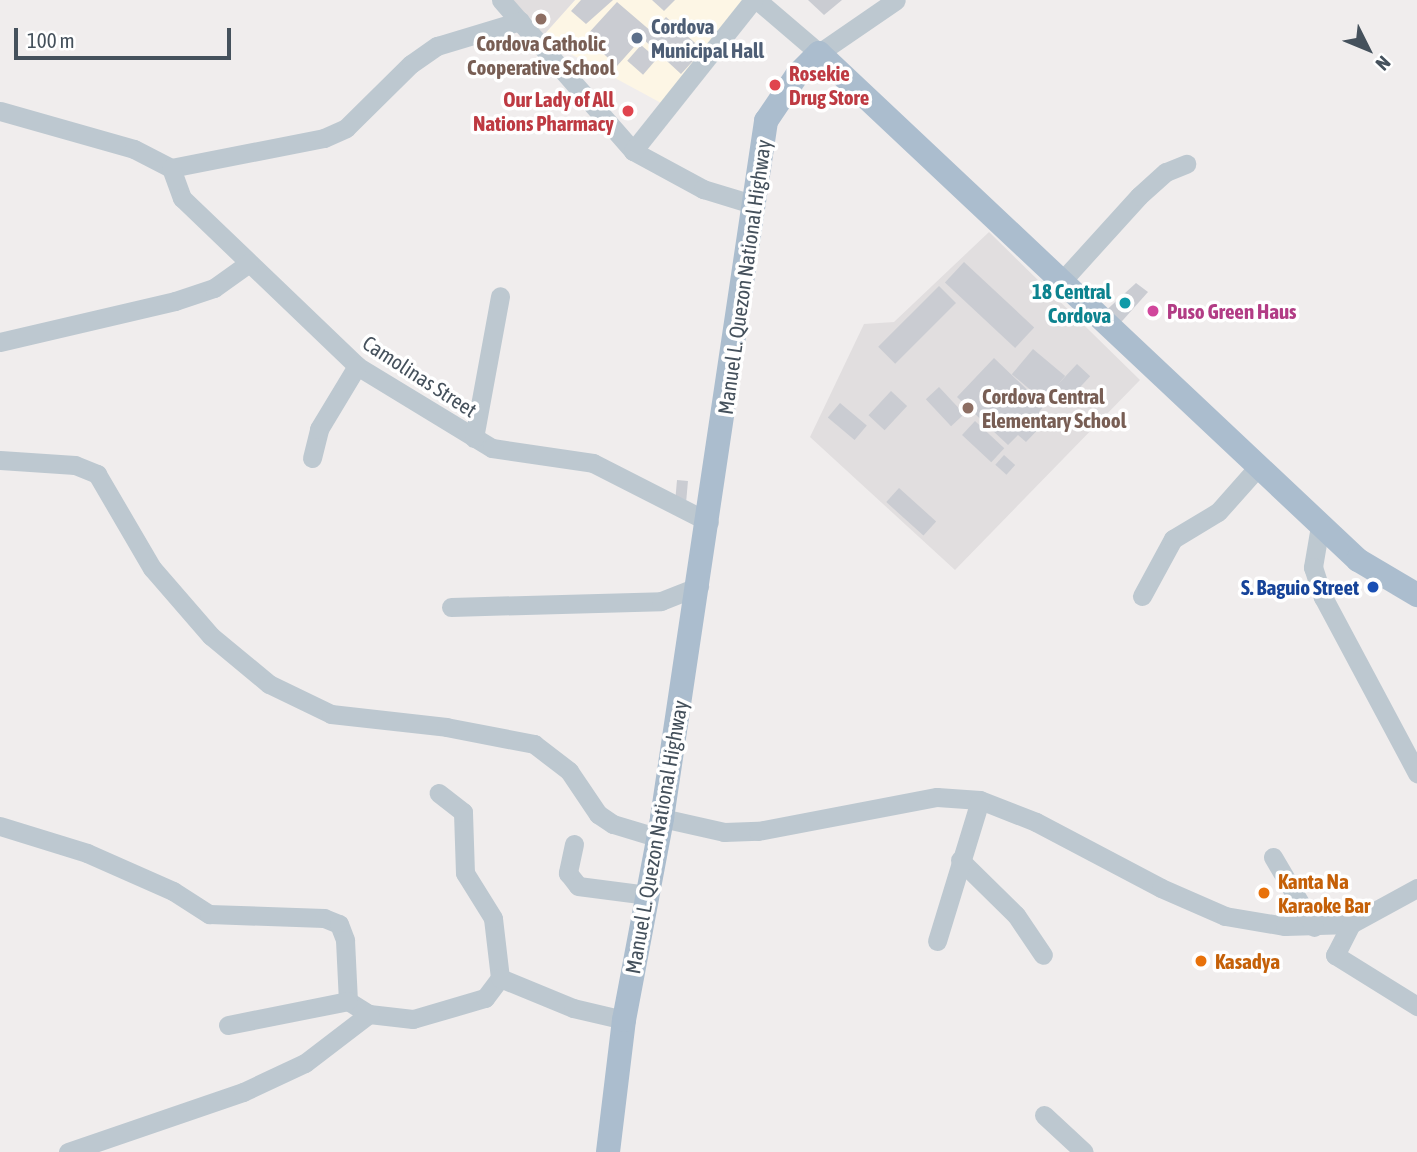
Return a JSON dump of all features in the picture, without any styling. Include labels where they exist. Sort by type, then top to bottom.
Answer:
[{"type":"main road","name":"Manuel L. Quezon National Highway","points":[[608,1152],[624,1020],[661,828],[709,522],[752,204],[766,121],[797,75],[819,53]]},
{"type":"main road","points":[[819,53],[1358,561],[1417,595]]},
{"type":"street","points":[[501,0],[633,151],[703,189],[752,204]]},
{"type":"street","points":[[633,151],[755,0],[819,53],[895,0]]},
{"type":"street","points":[[0,111],[134,149],[171,167],[324,138],[346,128],[411,64],[438,46],[520,21]]},
{"type":"street","points":[[1061,282],[1139,196],[1166,172],[1186,164]]},
{"type":"street","name":"Camolinas Street","points":[[171,167],[182,198],[357,366],[474,438],[510,454],[593,463],[709,522]]},
{"type":"street","points":[[0,342],[175,301],[214,288],[249,263]]},
{"type":"street","points":[[474,438],[500,296]]},
{"type":"street","points":[[312,458],[319,429],[357,366]]},
{"type":"street","points":[[0,460],[75,465],[97,474],[152,568],[211,636],[269,684],[331,713],[446,727],[534,744],[569,771],[598,814],[613,824],[724,832],[758,831],[937,797],[980,800],[1036,822],[1161,888],[1225,916],[1314,926],[1351,924],[1417,888]]},
{"type":"street","points":[[1142,596],[1173,539],[1218,512],[1257,468]]},
{"type":"street","points":[[1320,526],[1313,567],[1323,597],[1417,774]]},
{"type":"street","points":[[452,607],[661,601],[699,586]]},
{"type":"street","points":[[228,1025],[348,1001],[369,1014],[413,1019],[466,1006],[485,998],[500,978],[493,918],[465,873],[463,812],[439,793]]},
{"type":"street","points":[[937,941],[980,800]]},
{"type":"street","points":[[0,826],[87,853],[173,891],[209,914],[305,914],[339,925],[345,940],[348,1001]]},
{"type":"street","points":[[574,844],[568,873],[578,886],[647,895]]},
{"type":"street","points":[[1273,857],[1314,926]]},
{"type":"street","points":[[960,860],[1016,915],[1044,955]]},
{"type":"street","points":[[1351,924],[1335,955],[1417,1006]]},
{"type":"street","points":[[500,978],[573,1008],[624,1020]]},
{"type":"street","points":[[68,1152],[230,1096],[293,1069],[369,1014]]},
{"type":"street","points":[[1044,1115],[1084,1152]]},
{"type":"shaded area","name":"Cordova Catholic Cooperative School","points":[[508,0],[575,0],[541,38]]},
{"type":"shaded area","points":[[575,0],[746,0],[663,104],[541,38]]},
{"type":"shaded area","name":"Cordova Central Elementary School","points":[[989,232],[1140,380],[955,570],[810,437],[864,324],[894,322]]},
{"type":"building","points":[[581,0],[613,0],[586,24],[571,11]]},
{"type":"building","points":[[652,0],[675,0],[664,11]]},
{"type":"building","points":[[808,0],[842,0],[824,15]]},
{"type":"building","name":"Cordova Municipal Hall","points":[[617,2],[652,32],[666,17],[703,50],[681,74],[642,38],[617,66],[585,37]]},
{"type":"building","points":[[641,45],[657,59],[643,75],[627,61]]},
{"type":"building","points":[[964,262],[1034,327],[1015,348],[945,282]]},
{"type":"building","name":"18 Central Cordova","points":[[1136,283],[1148,292],[1115,329],[1101,315]]},
{"type":"building","points":[[939,286],[956,303],[895,364],[878,347]]},
{"type":"building","points":[[1033,349],[1065,376],[1044,401],[1012,374]]},
{"type":"building","points":[[994,358],[1044,406],[1039,412],[1047,420],[1026,442],[1018,435],[1008,445],[957,397]]},
{"type":"building","points":[[1077,364],[1090,376],[1066,403],[1052,390]]},
{"type":"building","points":[[939,387],[964,414],[951,426],[926,399]]},
{"type":"building","points":[[891,391],[907,406],[885,430],[868,415]]},
{"type":"building","points":[[840,403],[867,425],[855,440],[828,418]]},
{"type":"building","points":[[975,421],[1004,448],[991,462],[962,435]]},
{"type":"building","points":[[1004,455],[1015,465],[1006,475],[995,465]]},
{"type":"building","points":[[677,480],[688,481],[686,500],[675,499]]},
{"type":"building","points":[[899,488],[936,521],[923,536],[886,502]]},
{"type":"place","name":"Cordova Catholic Cooperative School","points":[[541,19]]},
{"type":"place","name":"Cordova Municipal Hall","points":[[637,38]]},
{"type":"place","name":"Rosekie Drug Store","points":[[775,85]]},
{"type":"place","name":"Our Lady of All Nations Pharmacy","points":[[628,111]]},
{"type":"place","name":"18 Central Cordova","points":[[1125,303]]},
{"type":"place","name":"Puso Green Haus","points":[[1153,311]]},
{"type":"place","name":"Cordova Central Elementary School","points":[[968,408]]},
{"type":"place","name":"S. Baguio Street","points":[[1373,587]]},
{"type":"place","name":"Kanta Na Karaoke Bar","points":[[1264,893]]},
{"type":"place","name":"Kasadya","points":[[1201,961]]}]
